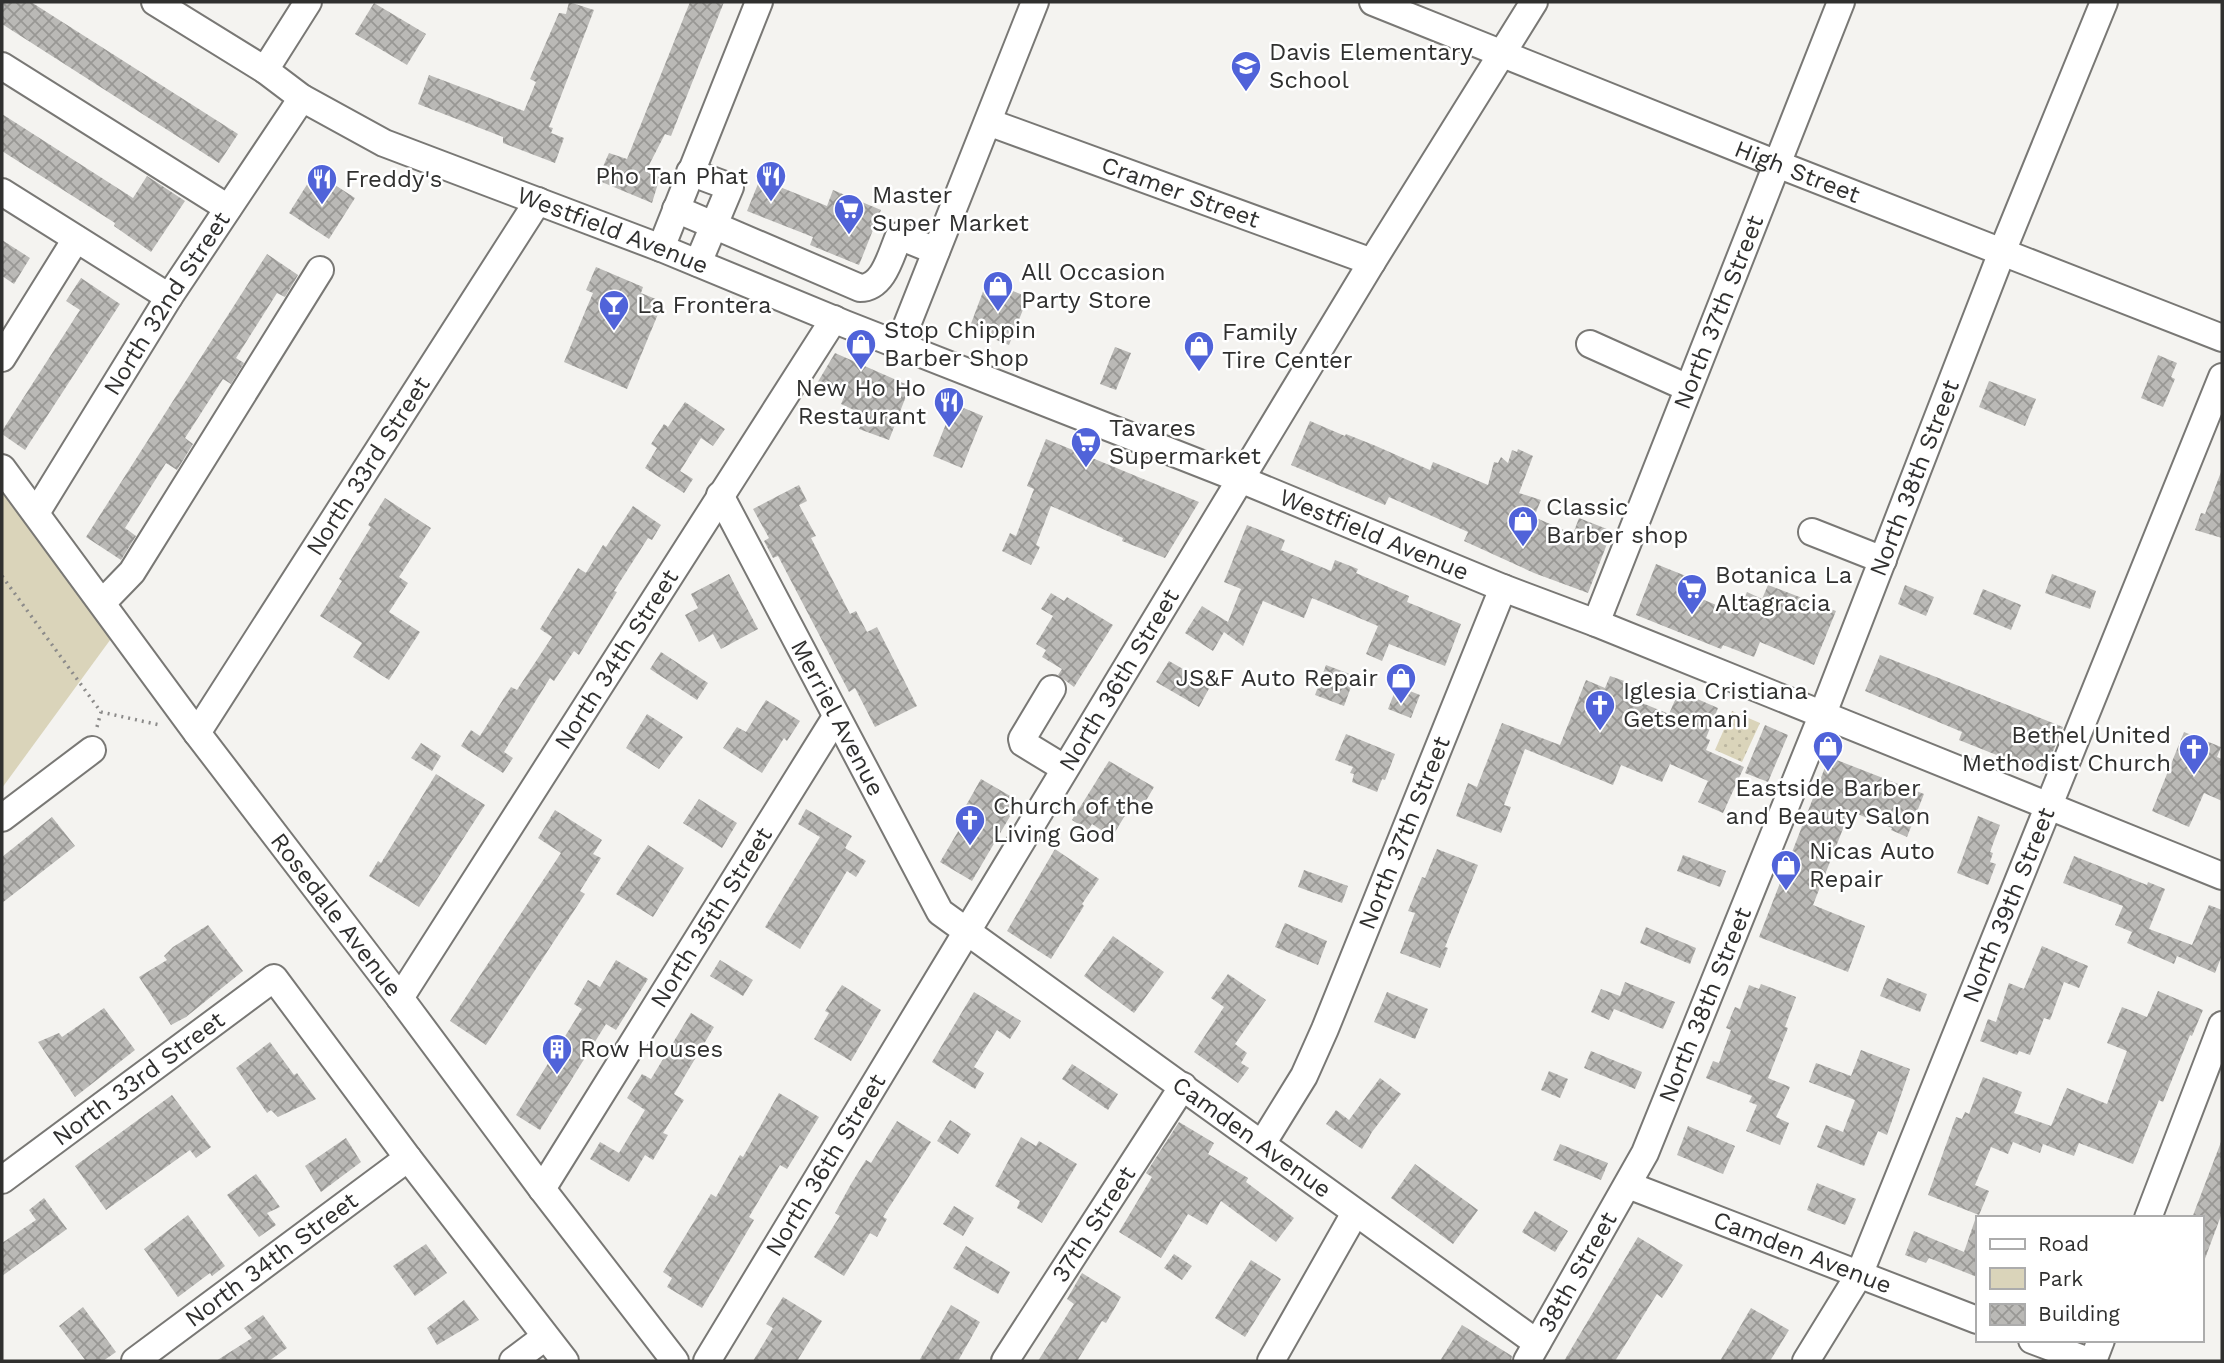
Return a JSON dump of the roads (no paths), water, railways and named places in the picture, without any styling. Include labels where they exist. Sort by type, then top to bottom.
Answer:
[{"type":"street","name":"Westfield Avenue","points":[[155,2],[265,70],[302,98],[384,144],[662,248],[839,322],[1240,480],[2222,876]]},
{"type":"street","points":[[265,70],[308,2]]},
{"type":"street","points":[[662,248],[759,2]]},
{"type":"street","points":[[899,345],[1035,2]]},
{"type":"street","name":"High Street","points":[[1373,2],[2222,338]]},
{"type":"street","name":"North 36th Street","points":[[707,1361],[1064,768],[1372,262],[1534,2]]},
{"type":"street","name":"North 37th Street","points":[[1596,623],[1841,2]]},
{"type":"street","name":"North 38th Street","points":[[1628,1185],[1645,1153],[1822,716],[2002,252],[2104,2]]},
{"type":"street","points":[[2,66],[228,208]]},
{"type":"street","name":"North 32nd Street","points":[[36,513],[169,297],[302,98]]},
{"type":"street","name":"Cramer Street","points":[[988,122],[1372,262]]},
{"type":"street","points":[[690,172],[730,187],[698,263]]},
{"type":"street","points":[[2,192],[169,297]]},
{"type":"street","name":"North 33rd Street","points":[[197,733],[538,201]]},
{"type":"street","points":[[676,209],[860,288],[878,282],[900,236],[936,251]]},
{"type":"street","points":[[2,358],[76,239]]},
{"type":"street","points":[[756,287],[771,250]]},
{"type":"street","points":[[102,603],[132,572],[320,270]]},
{"type":"street","name":"North 34th Street","points":[[400,998],[720,495],[860,288]]},
{"type":"street","points":[[1590,344],[1689,388]]},
{"type":"street","name":"North 39th Street","points":[[1806,1361],[1859,1275],[2222,377]]},
{"type":"street","name":"Rosedale Avenue","points":[[2,468],[197,733],[675,1361]]},
{"type":"street","name":"Merriel Avenue","points":[[720,495],[940,912],[965,932]]},
{"type":"street","points":[[1812,533],[1883,559]]},
{"type":"street","name":"North 37th Street","points":[[1262,1144],[1304,1076],[1330,1017],[1503,588]]},
{"type":"street","points":[[1052,689],[1022,739],[1024,743],[1064,768]]},
{"type":"street","name":"North 35th Street","points":[[542,1189],[836,717]]},
{"type":"street","points":[[2,818],[92,750]]},
{"type":"street","name":"Camden Avenue","points":[[965,932],[1262,1144],[1532,1352]]},
{"type":"street","name":"North 33rd Street","points":[[2,1180],[274,978],[408,1158]]},
{"type":"street","points":[[2149,1216],[2222,1025]]},
{"type":"street","name":"37th Street","points":[[1004,1361],[1183,1086]]},
{"type":"street","points":[[408,1158],[565,1361]]},
{"type":"street","name":"North 34th Street","points":[[135,1361],[408,1158]]},
{"type":"street","name":"Camden Avenue","points":[[1628,1185],[1976,1320]]},
{"type":"street","name":"38th Street","points":[[1532,1352],[1628,1185]]},
{"type":"street","points":[[1271,1361],[1355,1213]]},
{"type":"street","points":[[513,1361],[545,1337]]},
{"type":"street","points":[[2037,1342],[2088,1361]]},
{"type":"street","points":[[2093,1361],[2100,1342]]},
{"type":"place","name":"Davis Elementary School","points":[[1246,93]]},
{"type":"place","name":"Pho Tan Phat","points":[[771,203]]},
{"type":"place","name":"Freddy's","points":[[322,206]]},
{"type":"place","name":"Master Super Market","points":[[849,236]]},
{"type":"place","name":"All Occasion Party Store","points":[[998,313]]},
{"type":"place","name":"La Frontera","points":[[614,332]]},
{"type":"place","name":"Stop Chippin Barber Shop","points":[[861,371]]},
{"type":"place","name":"Family Tire Center","points":[[1199,373]]},
{"type":"place","name":"New Ho Ho Restaurant","points":[[949,429]]},
{"type":"place","name":"Tavares Supermarket","points":[[1086,469]]},
{"type":"place","name":"Classic Barber shop","points":[[1523,548]]},
{"type":"place","name":"Botanica La Altagracia","points":[[1692,616]]},
{"type":"place","name":"JS&F Auto Repair","points":[[1401,705]]},
{"type":"place","name":"Iglesia Cristiana Getsemani","points":[[1600,732]]},
{"type":"place","name":"Eastside Barber and Beauty Salon","points":[[1828,773]]},
{"type":"place","name":"Bethel United Methodist Church","points":[[2194,776]]},
{"type":"place","name":"Church of the Living God","points":[[970,847]]},
{"type":"place","name":"Nicas Auto Repair","points":[[1786,892]]},
{"type":"place","name":"Row Houses","points":[[557,1076]]}]
